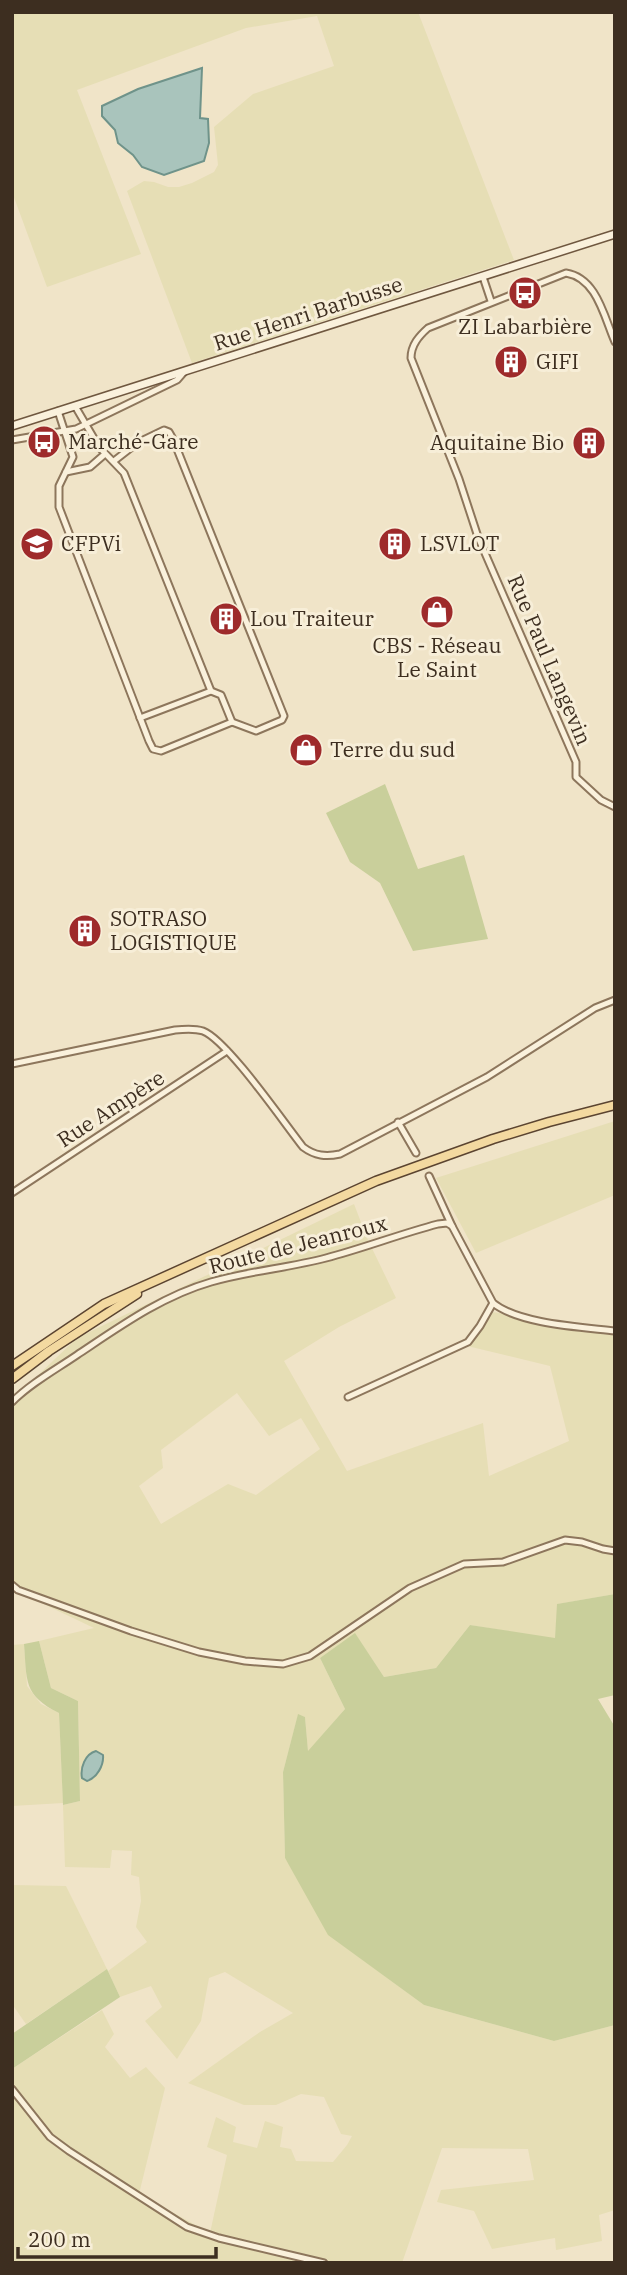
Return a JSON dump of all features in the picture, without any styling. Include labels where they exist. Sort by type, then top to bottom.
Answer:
[{"type":"main road","name":"Rue Henri Barbusse","points":[[12,426],[615,234]]},
{"type":"main road","points":[[12,1366],[104,1304],[376,1181],[493,1139],[615,1105]]},
{"type":"main road","points":[[12,1379],[49,1351],[157,1281]]},
{"type":"street","points":[[483,277],[491,301],[560,274],[573,274],[594,291],[615,342]]},
{"type":"street","name":"Rue Paul Langevin","points":[[491,301],[428,328],[419,336],[411,358],[478,537],[576,762],[576,776],[601,800],[615,807]]},
{"type":"street","points":[[12,440],[66,432],[86,426],[177,380],[184,372]]},
{"type":"street","points":[[75,406],[105,454],[124,473],[211,691]]},
{"type":"street","points":[[58,411],[73,457],[58,494],[59,507],[153,749],[161,751],[232,722],[256,731],[282,720],[284,716],[169,432],[164,430],[137,443],[114,461]]},
{"type":"street","points":[[66,472],[90,467],[105,454]]},
{"type":"street","points":[[140,718],[211,691],[221,695],[232,722]]},
{"type":"street","points":[[12,1064],[176,1030],[202,1031],[215,1038],[227,1051],[303,1147],[310,1153],[329,1157],[341,1154],[488,1077],[595,1009],[615,1000]]},
{"type":"street","name":"Rue Ampère","points":[[12,1194],[227,1051]]},
{"type":"street","points":[[398,1122],[416,1153]]},
{"type":"street","points":[[429,1176],[493,1303],[504,1312],[553,1323],[615,1331]]},
{"type":"street","name":"Route de Jeanroux","points":[[12,1402],[31,1386],[122,1326],[188,1289],[228,1277],[327,1258],[438,1224],[447,1223],[452,1226]]},
{"type":"street","points":[[348,1397],[468,1342],[493,1303]]},
{"type":"street","points":[[12,1585],[18,1590],[131,1631],[199,1652],[245,1661],[283,1664],[310,1656],[411,1588],[464,1564],[503,1562],[565,1540],[615,1550]]},
{"type":"street","points":[[12,2089],[50,2137],[187,2227],[223,2239],[324,2263]]},
{"type":"shaded area","points":[[12,12],[418,12],[514,260],[192,363],[127,191],[144,181],[179,187],[214,172],[218,165],[214,127],[253,94],[334,66],[317,16],[246,28],[77,90],[141,254],[47,287],[12,192]]},
{"type":"shaded area","points":[[615,1121],[615,1195],[476,1253],[436,1178]]},
{"type":"shaded area","points":[[354,1204],[396,1298],[339,1327],[284,1361],[347,1471],[483,1423],[489,1476],[569,1441],[550,1366],[463,1345],[485,1311],[615,1329],[615,1594],[558,1604],[555,1639],[470,1625],[436,1668],[384,1677],[355,1634],[320,1658],[345,1709],[308,1752],[305,1717],[298,1715],[283,1772],[285,1858],[337,1941],[424,2005],[554,2041],[615,2025],[615,2210],[599,2215],[602,2241],[556,2250],[555,2238],[492,2249],[474,2211],[437,2202],[441,2190],[534,2180],[528,2149],[442,2148],[402,2263],[12,2263],[12,2069],[102,2010],[114,2034],[105,2047],[130,2078],[146,2067],[165,2088],[139,2194],[210,2233],[227,2155],[207,2147],[216,2117],[236,2127],[233,2142],[257,2148],[265,2121],[283,2127],[280,2147],[291,2149],[296,2161],[333,2162],[352,2136],[341,2134],[324,2097],[301,2094],[276,2105],[244,2105],[188,2083],[260,2032],[293,2013],[225,1972],[209,1978],[201,2021],[177,2059],[145,2021],[162,2007],[151,1986],[120,1997],[108,1971],[147,1942],[136,1927],[141,1901],[139,1877],[131,1875],[132,1851],[112,1850],[110,1868],[65,1867],[63,1805],[80,1801],[78,1701],[51,1688],[39,1641],[94,1628],[12,1589],[12,1400],[77,1338]],"holes":[[[237,1393],[269,1436],[301,1418],[320,1449],[256,1495],[228,1484],[161,1524],[139,1486],[163,1468],[161,1450]],[[91,1752],[100,1752],[97,1774],[87,1781],[84,1762]]]},
{"type":"shaded area","points":[[24,1644],[27,1686],[41,1704],[59,1713],[63,1803],[12,1806],[12,1645]]},
{"type":"shaded area","points":[[12,1885],[66,1886],[107,1969],[26,2024],[12,2004]]},
{"type":"green space","points":[[385,784],[418,869],[464,855],[488,939],[413,951],[380,883],[350,862],[326,813]]},
{"type":"green space","points":[[615,1594],[615,1695],[598,1699],[615,1727],[615,2025],[554,2041],[424,2005],[328,1935],[285,1858],[283,1772],[298,1714],[305,1717],[308,1751],[345,1709],[320,1658],[355,1633],[384,1677],[436,1668],[470,1625],[555,1638],[557,1604]]},
{"type":"green space","points":[[39,1641],[51,1688],[78,1701],[80,1801],[63,1805],[59,1713],[39,1700],[29,1686],[27,1677],[24,1644]]},
{"type":"green space","points":[[107,1969],[120,1997],[12,2069],[12,2034]]},
{"type":"water","points":[[202,68],[200,118],[208,119],[209,143],[204,161],[164,175],[142,167],[133,155],[118,143],[115,130],[102,116],[102,106],[138,89]]},
{"type":"water","points":[[96,1751],[103,1755],[102,1763],[97,1774],[87,1781],[82,1778],[83,1766],[86,1758]]},
{"type":"place","name":"ZI Labarbière","points":[[525,293]]},
{"type":"place","name":"GIFI","points":[[511,362]]},
{"type":"place","name":"Marché-Gare","points":[[44,442]]},
{"type":"place","name":"Aquitaine Bio","points":[[589,443]]},
{"type":"place","name":"CFPVi","points":[[37,544]]},
{"type":"place","name":"LSVLOT","points":[[395,544]]},
{"type":"place","name":"CBS - Réseau Le Saint","points":[[437,612]]},
{"type":"place","name":"Lou Traiteur","points":[[226,619]]},
{"type":"place","name":"Terre du sud","points":[[306,750]]},
{"type":"place","name":"SOTRASO LOGISTIQUE","points":[[85,931]]}]
